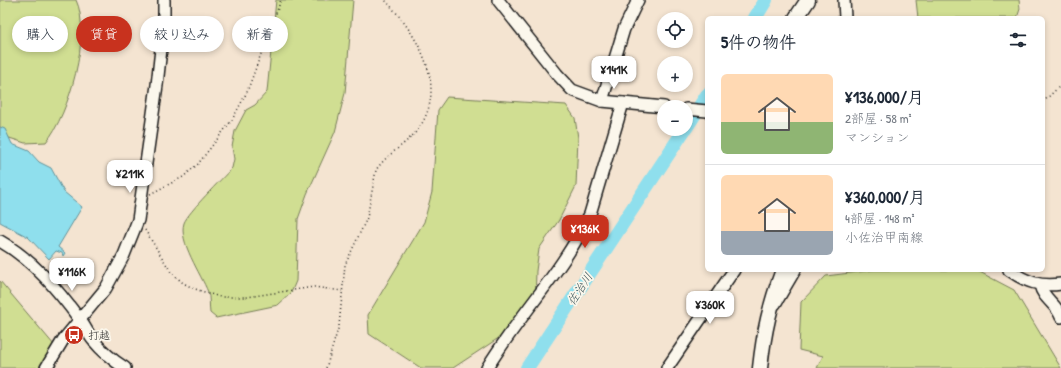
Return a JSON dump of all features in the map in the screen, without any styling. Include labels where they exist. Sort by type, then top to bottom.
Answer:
[{"type":"main road","points":[[797,16],[808,0]]},
{"type":"main road","points":[[760,368],[764,333],[771,304],[782,272]]},
{"type":"street","points":[[46,368],[63,340],[106,288],[124,255],[138,220],[157,85],[164,22],[164,0]]},
{"type":"street","points":[[498,0],[557,74],[572,90],[602,100],[657,106]]},
{"type":"street","points":[[602,100],[624,29],[638,0]]},
{"type":"street","points":[[844,0],[845,16]]},
{"type":"street","points":[[487,368],[505,340],[572,248],[583,230],[593,206],[623,103]]},
{"type":"street","points":[[693,110],[705,111]]},
{"type":"street","points":[[0,241],[16,250],[42,273],[80,320],[93,340],[115,361],[125,368]]},
{"type":"street","points":[[667,368],[733,272]]},
{"type":"street","points":[[771,304],[775,305],[794,272]]},
{"type":"street","points":[[1012,272],[1018,277],[1040,285],[1061,284]]},
{"type":"street","points":[[1040,285],[1042,293],[1053,304],[1061,317]]},
{"type":"path","points":[[141,198],[183,177],[198,164],[232,120],[247,92],[281,0]]},
{"type":"path","points":[[326,368],[339,326],[345,265],[367,218],[376,170],[380,164],[411,137],[421,126],[430,102],[431,86],[428,65],[417,41],[385,0]]},
{"type":"path","points":[[1045,100],[1061,85]]},
{"type":"path","points":[[138,220],[171,272],[183,283],[195,289],[220,297],[247,297],[314,287],[342,291]]},
{"type":"green space","points":[[0,0],[76,0],[80,16],[76,16],[76,52],[80,52],[70,94],[55,130],[46,142],[25,143],[0,135]]},
{"type":"green space","points":[[276,0],[353,0],[345,93],[335,132],[307,194],[298,219],[296,281],[291,293],[278,305],[216,318],[210,313],[208,292],[187,248],[184,239],[184,223],[198,204],[232,168],[234,159],[232,147],[235,131],[246,110],[255,105],[267,92],[271,52],[288,52],[288,16],[274,16]]},
{"type":"green space","points":[[916,0],[1019,0],[1020,9],[1018,16],[918,16]]},
{"type":"green space","points":[[447,97],[566,105],[575,118],[578,138],[576,186],[559,220],[539,249],[536,271],[535,305],[523,322],[453,368],[421,368],[369,334],[368,315],[424,222],[432,192],[438,110]]},
{"type":"green space","points":[[858,272],[980,272],[1014,290],[1061,368],[817,368],[823,356],[799,350],[801,302],[826,276]]},
{"type":"green space","points":[[0,281],[54,345],[49,368],[0,368]]},
{"type":"water","points":[[0,127],[5,129],[12,144],[29,151],[39,162],[51,168],[64,192],[82,207],[58,247],[65,253],[63,256],[62,253],[56,251],[49,259],[28,237],[0,222]]},
{"type":"waterway","name":"佐治川","points":[[756,16],[766,0]]},
{"type":"waterway","name":"佐治川","points":[[693,117],[705,98]]},
{"type":"waterway","name":"佐治川","points":[[527,368],[680,136]]},
{"type":"place","name":"打越","points":[[74,335]]}]
